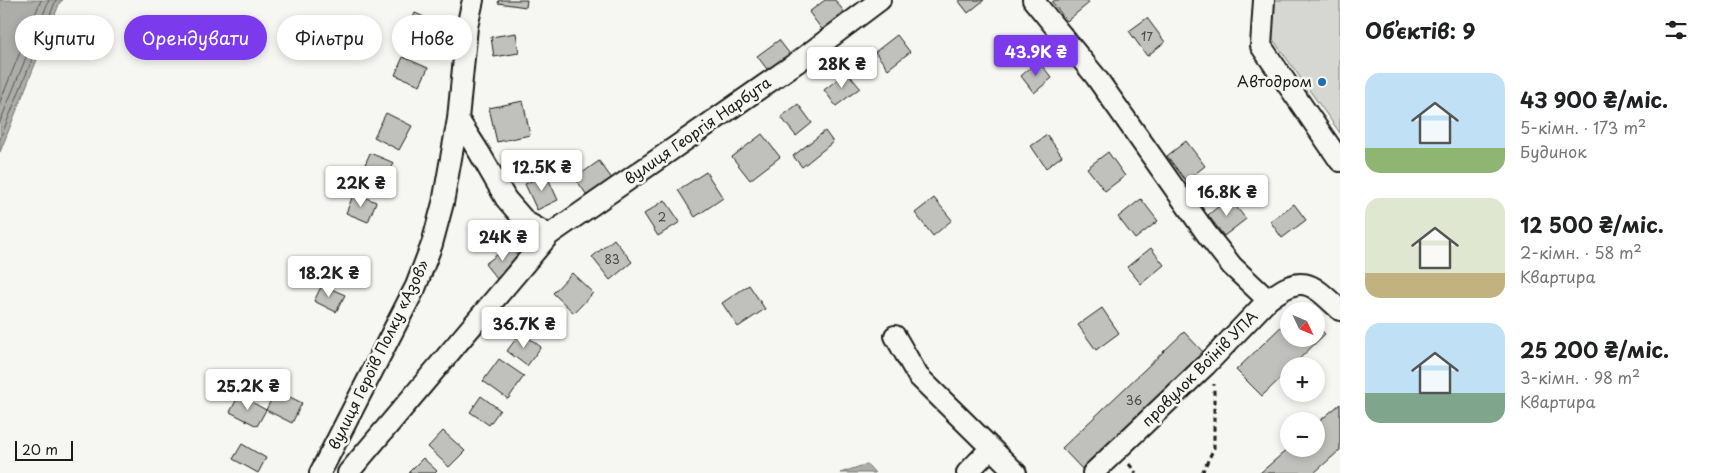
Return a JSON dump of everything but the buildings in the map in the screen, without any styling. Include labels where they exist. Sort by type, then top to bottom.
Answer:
[{"type":"street","name":"вулиця Героїв Полку «Азов»","points":[[320,473],[416,286],[432,244],[443,204],[458,119],[467,27],[472,0]]},
{"type":"street","name":"вулиця Георгія Нарбута","points":[[348,473],[549,235],[799,61],[880,0]]},
{"type":"street","name":"провулок Воїнів УПА","points":[[1033,0],[1096,78],[1206,233],[1232,266],[1268,300],[1214,357],[1093,473]]},
{"type":"street","points":[[1264,0],[1260,46],[1340,161]]},
{"type":"street","points":[[458,119],[506,199],[526,222],[549,235]]},
{"type":"street","points":[[1268,300],[1283,288],[1297,284],[1309,286],[1321,293],[1340,310]]},
{"type":"street","points":[[894,336],[918,376],[1016,473]]},
{"type":"street","points":[[966,473],[992,448]]},
{"type":"path","points":[[1202,473],[1214,448],[1214,357]]},
{"type":"shaded area","name":"Автодром","points":[[1265,0],[1340,0],[1340,133],[1267,31]]},
{"type":"water","points":[[0,0],[63,0],[60,2],[55,15],[15,15],[15,60],[37,60],[0,152]]},
{"type":"water","points":[[867,464],[875,473],[840,473]]},
{"type":"place","name":"Автодром","points":[[1322,82]]}]
